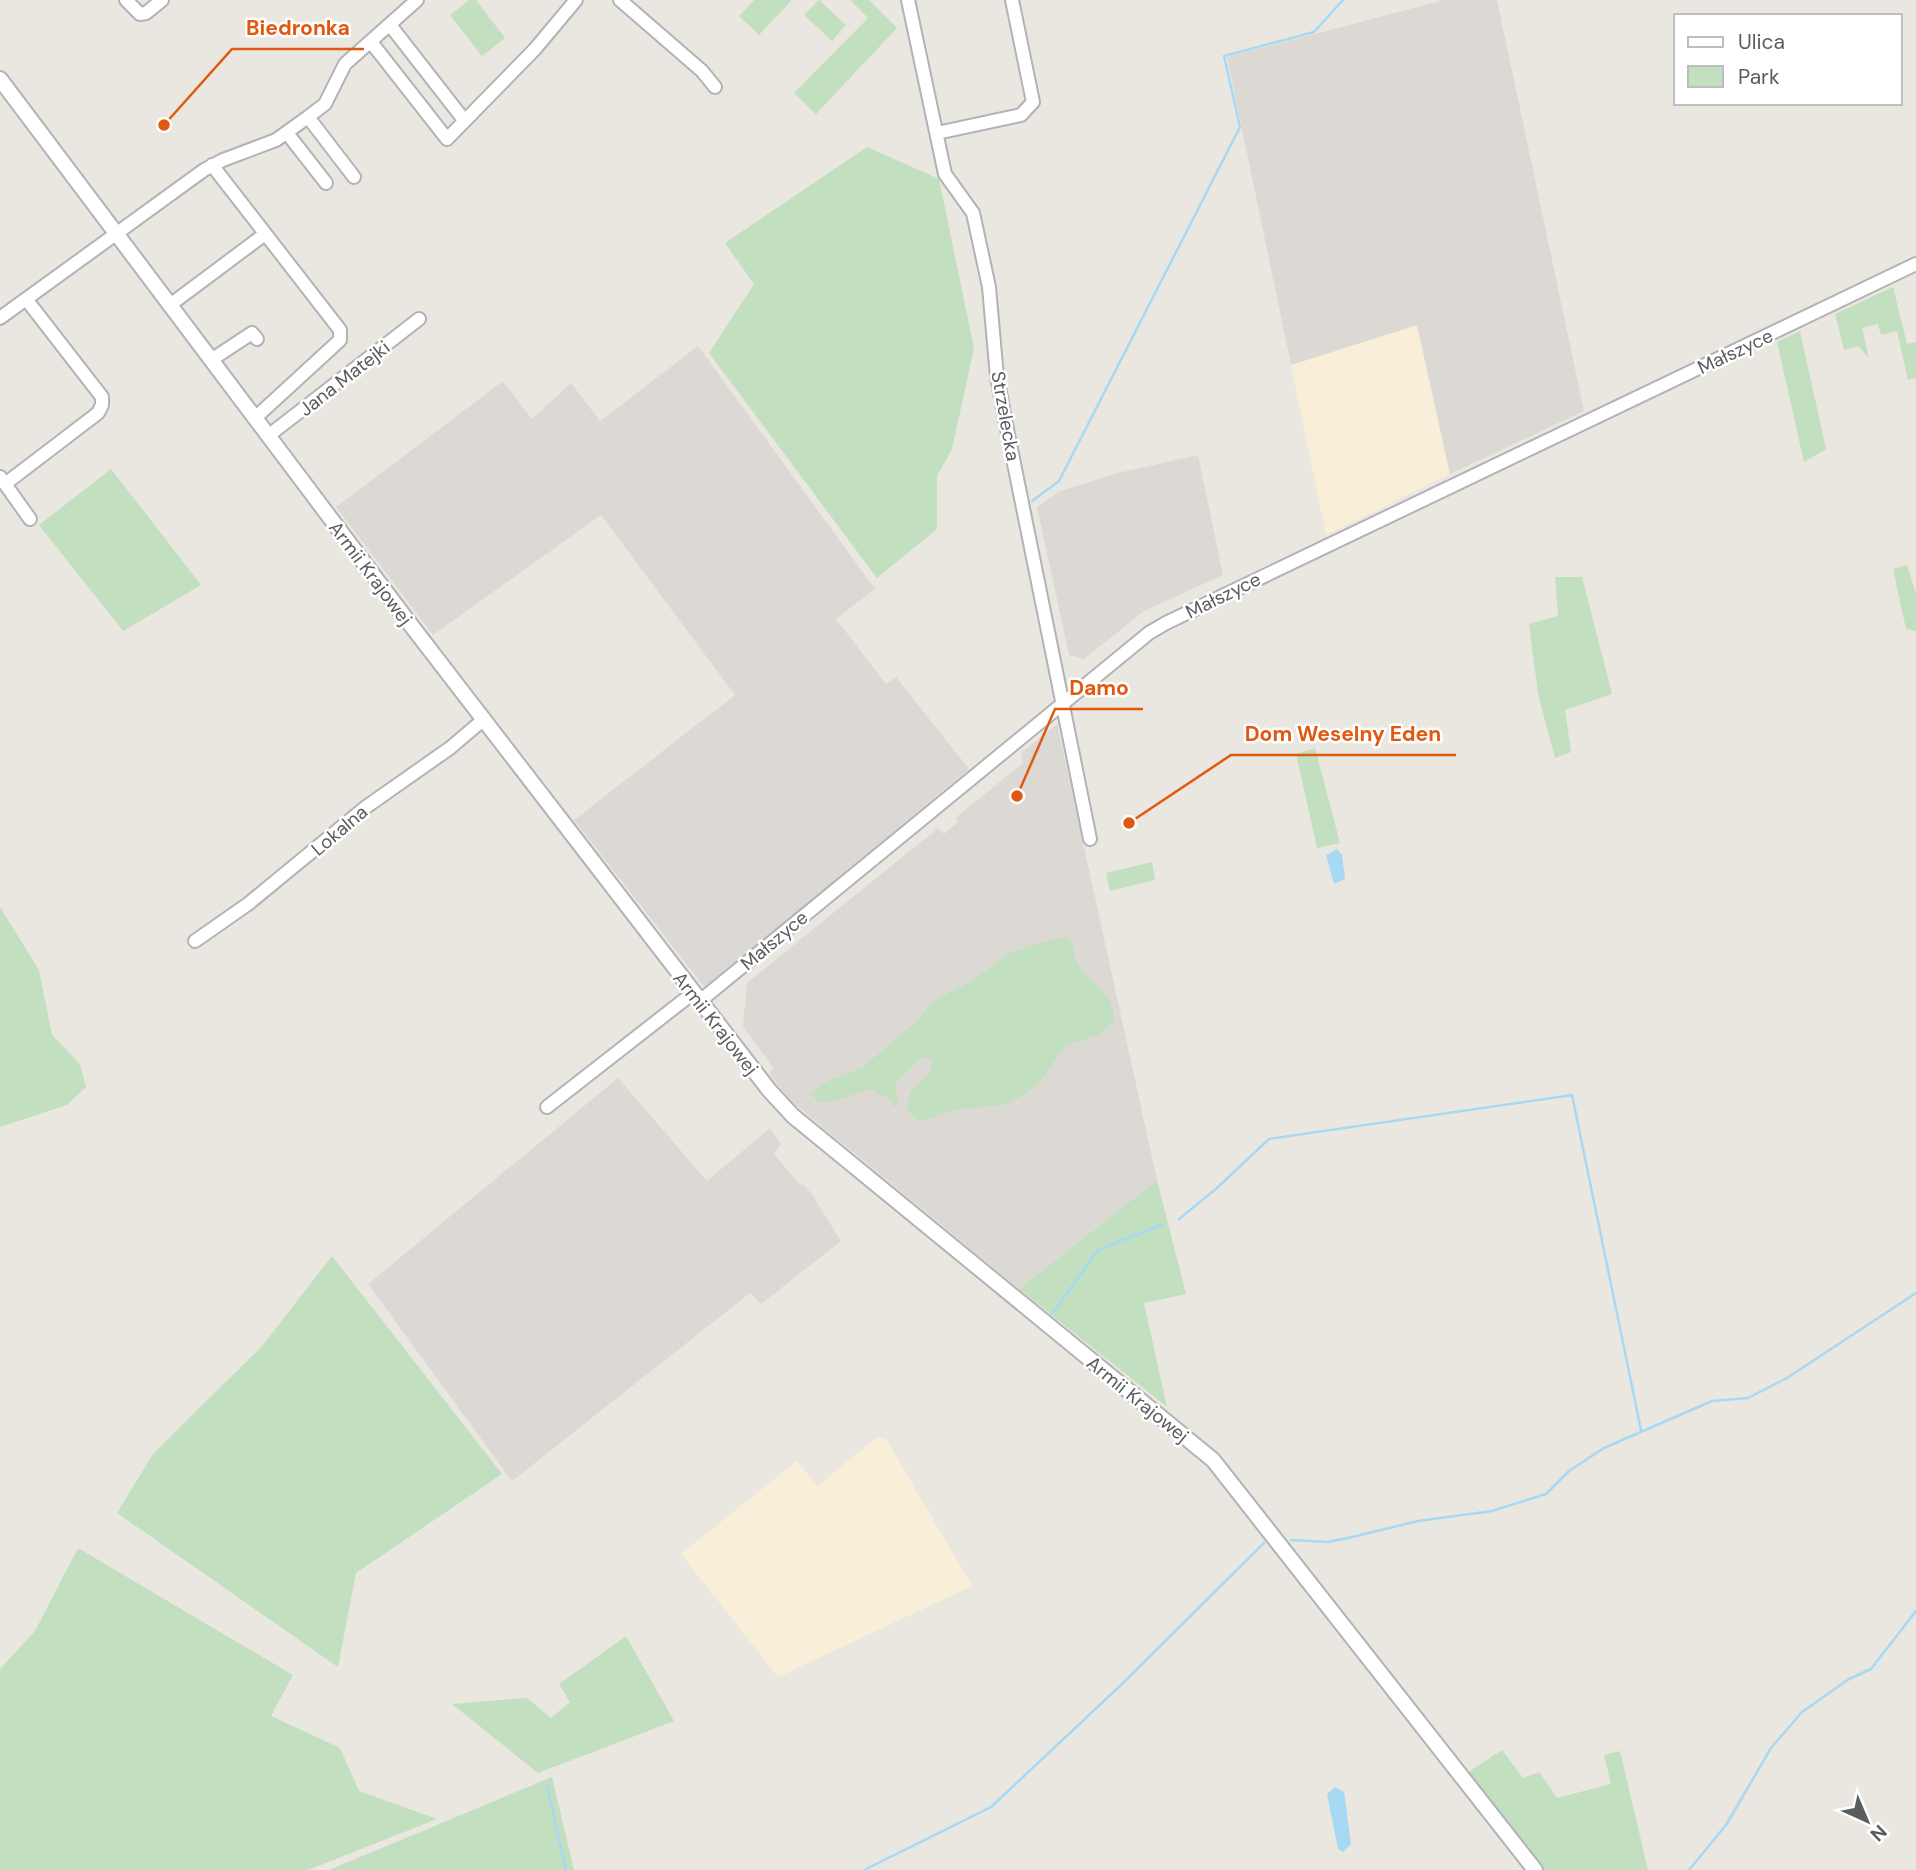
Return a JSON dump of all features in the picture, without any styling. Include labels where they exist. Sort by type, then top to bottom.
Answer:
[{"type":"street","points":[[126,0],[140,14],[146,13],[162,0]]},
{"type":"street","points":[[3,311],[26,299],[212,165],[287,133],[325,104],[345,64],[417,0]]},
{"type":"street","points":[[371,42],[447,139],[535,48],[576,0]]},
{"type":"street","points":[[620,0],[702,71],[715,87]]},
{"type":"street","name":"Strzelecka","points":[[908,0],[945,174],[973,213],[989,287],[997,377],[1090,839]]},
{"type":"street","points":[[937,133],[1021,115],[1033,102],[1012,0]]},
{"type":"street","points":[[390,25],[464,120]]},
{"type":"street","name":"Armii Krajowej","points":[[0,79],[483,720],[781,1104],[1200,1449],[1226,1474],[1273,1538],[1535,1870]]},
{"type":"street","points":[[308,117],[354,177]]},
{"type":"street","points":[[287,133],[326,183]]},
{"type":"street","points":[[212,165],[340,330],[340,340],[255,418]]},
{"type":"street","points":[[170,305],[265,234]]},
{"type":"street","name":"Małszyce","points":[[547,1107],[696,997],[1166,622],[1916,264]]},
{"type":"street","points":[[26,299],[102,397],[103,405],[98,413],[3,480],[30,519]]},
{"type":"street","name":"Jana Matejki","points":[[268,436],[419,319]]},
{"type":"street","points":[[211,360],[252,333],[257,339]]},
{"type":"street","name":"Lokalna","points":[[195,940],[248,904],[366,807],[450,748],[483,720]]},
{"type":"shaded area","points":[[1444,0],[1497,0],[1584,411],[1450,474],[1417,325],[1291,365],[1227,57]]},
{"type":"shaded area","points":[[1417,325],[1450,474],[1326,535],[1291,365]]},
{"type":"shaded area","points":[[698,346],[875,589],[836,619],[886,684],[896,677],[969,769],[705,988],[574,820],[735,695],[601,515],[433,635],[336,507],[503,381],[532,419],[571,383],[600,421]]},
{"type":"shaded area","points":[[1198,455],[1223,575],[1144,611],[1084,659],[1069,655],[1037,507],[1060,491],[1118,473]]},
{"type":"shaded area","points":[[1057,724],[1157,1180],[1019,1289],[791,1101],[769,1074],[774,1069],[743,1026],[747,983],[938,828],[944,834],[958,822],[955,818],[1023,763],[1021,753]]},
{"type":"shaded area","points":[[618,1078],[707,1181],[770,1128],[781,1144],[774,1154],[800,1185],[803,1184],[811,1193],[841,1241],[761,1304],[750,1293],[512,1481],[368,1284]]},
{"type":"shaded area","points":[[877,1437],[886,1439],[972,1586],[778,1677],[681,1554],[797,1461],[818,1486]]},
{"type":"green space","points":[[469,0],[476,0],[505,38],[482,56],[450,15]]},
{"type":"green space","points":[[754,0],[792,0],[759,35],[739,16]]},
{"type":"green space","points":[[819,0],[846,25],[832,41],[804,15]]},
{"type":"green space","points":[[850,0],[869,0],[897,28],[816,114],[794,93],[868,18]]},
{"type":"green space","points":[[867,147],[939,179],[974,348],[952,449],[937,476],[937,529],[877,578],[709,353],[754,284],[725,243]]},
{"type":"green space","points":[[1893,287],[1907,344],[1916,342],[1916,382],[1915,378],[1908,380],[1897,331],[1881,335],[1878,324],[1862,328],[1869,358],[1858,346],[1844,350],[1835,314]]},
{"type":"green space","points":[[1800,331],[1826,449],[1804,462],[1777,342]]},
{"type":"green space","points":[[111,469],[201,585],[123,631],[39,525]]},
{"type":"green space","points":[[1907,565],[1916,594],[1916,631],[1906,629],[1893,569]]},
{"type":"green space","points":[[1555,577],[1582,577],[1612,694],[1565,710],[1571,752],[1555,758],[1538,694],[1529,624],[1558,616]]},
{"type":"green space","points":[[1315,748],[1340,843],[1317,848],[1296,754]]},
{"type":"green space","points":[[1152,862],[1155,880],[1110,891],[1106,873]]},
{"type":"green space","points":[[0,907],[39,970],[52,1035],[80,1064],[86,1087],[67,1105],[0,1127]]},
{"type":"green space","points":[[1061,937],[1070,938],[1077,963],[1108,998],[1114,1020],[1100,1034],[1065,1046],[1040,1082],[1024,1095],[1004,1105],[953,1110],[920,1122],[907,1110],[910,1093],[931,1072],[931,1061],[923,1056],[895,1084],[898,1102],[893,1108],[891,1100],[869,1089],[834,1101],[818,1102],[810,1093],[824,1083],[863,1067],[918,1020],[934,1000],[972,981],[1011,952]]},
{"type":"green space","points":[[1157,1180],[1186,1294],[1144,1303],[1167,1407],[1019,1289]]},
{"type":"green space","points":[[332,1256],[502,1474],[356,1573],[338,1667],[117,1513],[153,1454],[263,1345]]},
{"type":"green space","points":[[78,1548],[293,1675],[271,1716],[340,1748],[359,1791],[437,1819],[308,1870],[0,1870],[0,1669],[35,1631]]},
{"type":"green space","points":[[626,1636],[674,1721],[538,1773],[452,1704],[527,1698],[551,1718],[570,1702],[559,1684]]},
{"type":"green space","points":[[1502,1750],[1523,1778],[1539,1772],[1557,1798],[1611,1784],[1604,1755],[1620,1751],[1648,1870],[1544,1870],[1464,1775]]},
{"type":"green space","points":[[552,1777],[574,1870],[329,1870]]},
{"type":"water","points":[[1337,849],[1342,855],[1345,879],[1334,884],[1326,855]]},
{"type":"water","points":[[1335,1787],[1344,1792],[1351,1844],[1343,1852],[1338,1849],[1327,1794]]},
{"type":"waterway","points":[[1032,501],[1059,481],[1240,127],[1224,56],[1314,32],[1343,0]]},
{"type":"waterway","points":[[1179,1219],[1269,1139],[1572,1095],[1641,1430]]},
{"type":"waterway","points":[[1052,1314],[1098,1250],[1164,1224]]},
{"type":"waterway","points":[[1291,1540],[1328,1542],[1418,1521],[1492,1511],[1546,1494],[1569,1471],[1604,1448],[1712,1401],[1748,1398],[1787,1378],[1916,1293]]},
{"type":"waterway","points":[[864,1870],[991,1807],[1121,1685],[1264,1543]]},
{"type":"waterway","points":[[1689,1870],[1726,1825],[1771,1748],[1802,1712],[1849,1679],[1871,1669],[1916,1611]]},
{"type":"waterway","points":[[547,1786],[566,1870]]},
{"type":"place","name":"Biedronka","points":[[164,125]]},
{"type":"place","name":"Damo","points":[[1017,796]]},
{"type":"place","name":"Dom Weselny Eden","points":[[1129,823]]}]
